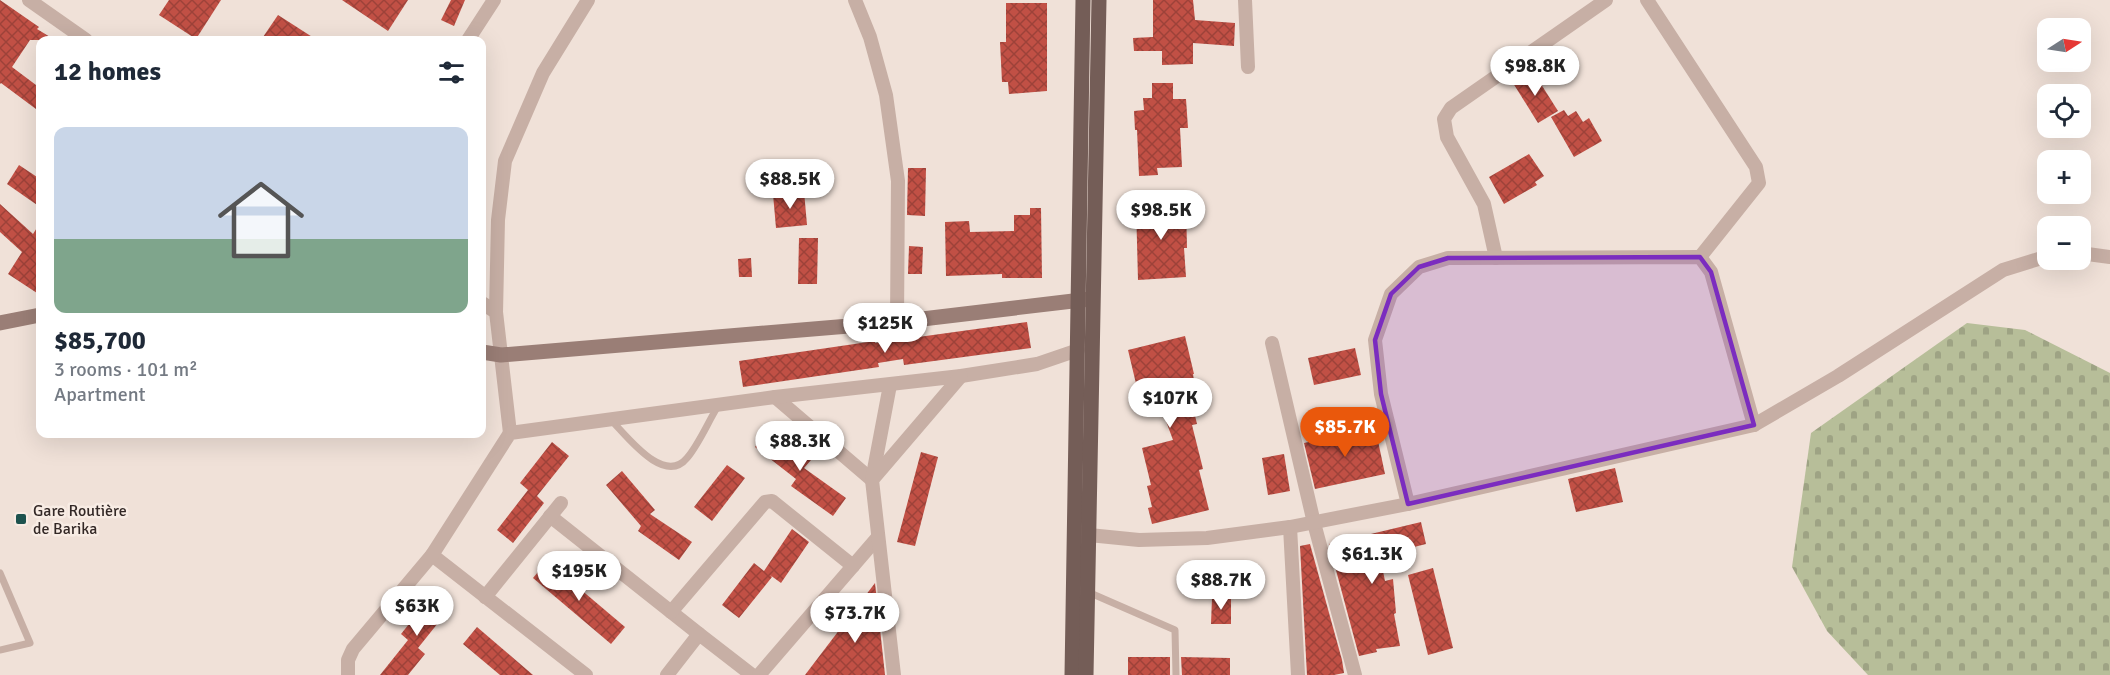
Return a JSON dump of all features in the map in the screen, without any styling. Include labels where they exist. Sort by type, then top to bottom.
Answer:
[{"type":"main road","points":[[1083,0],[1086,300],[1078,350],[1081,534],[1088,592],[1086,675]]},
{"type":"main road","points":[[1072,675],[1081,534],[1086,300],[1099,0]]},
{"type":"main road","points":[[486,353],[501,355],[897,321],[1086,300]]},
{"type":"main road","points":[[0,323],[36,316]]},
{"type":"street","points":[[29,0],[80,36]]},
{"type":"street","points":[[471,36],[494,0]]},
{"type":"street","points":[[348,675],[348,660],[353,649],[432,555],[510,434],[496,312],[498,220],[506,161],[543,73],[588,0]]},
{"type":"street","points":[[855,0],[870,37],[886,95],[898,181],[897,321]]},
{"type":"street","points":[[1245,0],[1248,67]]},
{"type":"street","points":[[1496,258],[1484,204],[1448,137],[1444,119],[1451,108],[1606,0]]},
{"type":"street","points":[[1647,0],[1756,167],[1759,183],[1700,257]]},
{"type":"street","points":[[2091,254],[2110,257]]},
{"type":"street","points":[[1408,504],[1381,394],[1375,340],[1391,294],[1419,267],[1448,258],[1700,257]]},
{"type":"street","points":[[1700,257],[1712,272],[1755,425]]},
{"type":"street","points":[[1081,534],[1139,540],[1207,538],[1290,527],[1408,504],[1755,425],[1838,376],[2003,270],[2037,259]]},
{"type":"street","points":[[486,306],[496,312]]},
{"type":"street","points":[[1272,343],[1314,523],[1355,675]]},
{"type":"street","points":[[510,434],[776,397],[961,376],[1037,364],[1078,350]]},
{"type":"street","points":[[872,480],[961,376]]},
{"type":"street","points":[[890,385],[872,480],[894,675]]},
{"type":"street","points":[[776,397],[872,480]]},
{"type":"street","points":[[671,612],[768,501],[772,501],[853,566]]},
{"type":"street","points":[[485,597],[561,503]]},
{"type":"street","points":[[550,516],[752,675]]},
{"type":"street","points":[[1290,527],[1298,675]]},
{"type":"street","points":[[759,675],[878,537]]},
{"type":"street","points":[[432,555],[586,675]]},
{"type":"street","points":[[667,675],[699,634]]},
{"type":"lane","points":[[611,420],[652,460],[664,467],[677,466],[687,459],[718,406]]},
{"type":"lane","points":[[0,573],[30,643],[0,650]]},
{"type":"lane","points":[[1088,592],[1175,630],[1176,675]]},
{"type":"highlighted area","points":[[1700,257],[1711,272],[1754,425],[1408,504],[1381,394],[1375,340],[1391,294],[1419,267],[1448,258]]},
{"type":"green space","points":[[1967,323],[2025,330],[2110,373],[2110,675],[1868,675],[1827,631],[1792,567],[1811,433]]},
{"type":"building","points":[[0,0],[48,36],[36,36],[36,40],[30,40],[12,67],[36,85],[36,109],[0,84]]},
{"type":"building","points":[[169,0],[221,0],[198,36],[191,36],[159,15]]},
{"type":"building","points":[[342,0],[408,0],[388,31]]},
{"type":"building","points":[[451,0],[465,0],[454,26],[441,20]]},
{"type":"building","points":[[1153,0],[1193,0],[1195,20],[1235,23],[1234,46],[1193,43],[1193,64],[1162,65],[1162,51],[1134,51],[1133,38],[1153,37]]},
{"type":"building","points":[[1006,3],[1047,3],[1047,91],[1009,94],[1008,82],[1002,82],[1000,42],[1006,42]]},
{"type":"building","points":[[278,15],[311,36],[264,36]]},
{"type":"building","points":[[1532,70],[1558,111],[1538,123],[1513,83]]},
{"type":"building","points":[[1152,83],[1173,83],[1173,99],[1186,99],[1188,128],[1180,128],[1182,167],[1157,168],[1158,175],[1139,176],[1134,111],[1144,110],[1143,98],[1152,98]]},
{"type":"building","points":[[1564,110],[1568,116],[1576,111],[1583,122],[1589,118],[1602,141],[1574,157],[1551,117]]},
{"type":"building","points":[[1529,154],[1544,176],[1535,182],[1537,185],[1504,204],[1489,177]]},
{"type":"building","points":[[19,165],[36,176],[36,204],[7,184]]},
{"type":"building","points":[[908,168],[926,168],[925,216],[907,215]]},
{"type":"building","points":[[804,191],[807,225],[776,228],[773,194]]},
{"type":"building","points":[[0,204],[33,234],[36,229],[36,292],[8,274],[22,252],[0,232]]},
{"type":"building","points":[[1136,205],[1186,205],[1187,248],[1184,248],[1186,277],[1138,280]]},
{"type":"building","points":[[1030,208],[1041,208],[1042,278],[1002,278],[1002,274],[946,276],[945,222],[969,221],[970,232],[1014,231],[1014,215],[1030,215]]},
{"type":"building","points":[[799,238],[818,238],[817,284],[798,284]]},
{"type":"building","points":[[909,246],[923,247],[922,274],[908,274]]},
{"type":"building","points":[[751,258],[752,277],[739,277],[738,259]]},
{"type":"building","points":[[1027,322],[1031,348],[904,365],[903,359],[878,363],[879,367],[743,387],[739,361]]},
{"type":"building","points":[[1185,336],[1196,394],[1190,395],[1197,424],[1192,425],[1203,469],[1199,470],[1209,510],[1152,524],[1148,508],[1152,507],[1147,486],[1151,485],[1142,448],[1173,440],[1160,405],[1135,410],[1132,393],[1138,392],[1128,350]]},
{"type":"building","points":[[1355,348],[1361,375],[1314,385],[1308,358]]},
{"type":"building","points":[[1375,427],[1385,474],[1315,489],[1304,443]]},
{"type":"building","points":[[770,428],[811,460],[804,468],[846,498],[833,516],[791,486],[796,479],[755,447]]},
{"type":"building","points":[[552,442],[569,456],[537,496],[544,503],[513,543],[497,530],[528,490],[520,483]]},
{"type":"building","points":[[921,452],[938,457],[915,546],[897,542]]},
{"type":"building","points":[[1284,454],[1290,491],[1268,495],[1262,458]]},
{"type":"building","points":[[727,465],[745,478],[712,521],[694,507]]},
{"type":"building","points":[[1615,468],[1623,502],[1576,512],[1568,479]]},
{"type":"building","points":[[622,471],[655,510],[650,514],[692,542],[679,560],[638,531],[641,526],[606,485]]},
{"type":"building","points":[[1421,522],[1426,544],[1402,550],[1401,547],[1390,549],[1390,554],[1380,556],[1385,581],[1393,579],[1396,613],[1394,614],[1400,646],[1376,649],[1377,652],[1359,656],[1329,544]]},
{"type":"building","points":[[792,529],[809,542],[781,583],[770,575],[772,577],[739,618],[722,605],[754,563],[764,571]]},
{"type":"building","points":[[1310,544],[1344,673],[1307,675],[1300,546]]},
{"type":"building","points":[[547,561],[625,627],[611,644],[533,578]]},
{"type":"building","points":[[1433,568],[1453,648],[1428,655],[1408,575]]},
{"type":"building","points":[[875,583],[885,675],[805,675]]},
{"type":"building","points":[[433,594],[450,608],[418,648],[425,654],[408,675],[380,675],[408,640],[401,634]]},
{"type":"building","points":[[1212,598],[1231,598],[1231,624],[1211,624]]},
{"type":"building","points":[[477,627],[533,675],[500,675],[463,644]]},
{"type":"building","points":[[1128,657],[1170,657],[1170,675],[1128,675]]},
{"type":"building","points":[[1181,657],[1230,658],[1230,675],[1182,675]]},
{"type":"place","name":"Gare Routière de Barika","points":[[21,519]]}]
